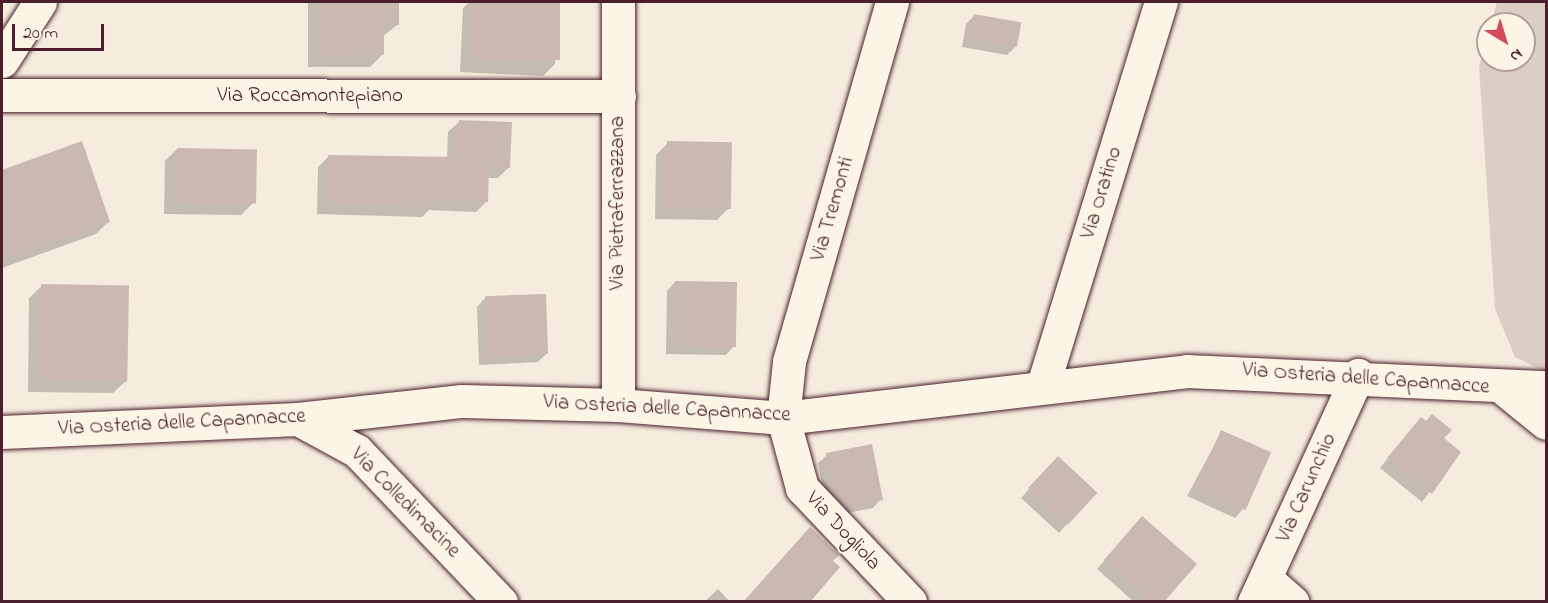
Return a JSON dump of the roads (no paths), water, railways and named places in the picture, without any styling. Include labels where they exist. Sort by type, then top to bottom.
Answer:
[{"type":"street","points":[[2,61],[40,2]]},
{"type":"street","name":"Via Pietraferrazzana","points":[[618,2],[618,405]]},
{"type":"street","name":"Via Tremonti","points":[[783,418],[789,362],[892,2]]},
{"type":"street","name":"Via Oratino","points":[[1043,385],[1161,2]]},
{"type":"street","name":"Via Roccamontepiano","points":[[2,95],[619,96]]},
{"type":"street","name":"Via Osteria delle Capannacce","points":[[2,432],[298,419],[462,400],[618,405],[783,418],[1043,385],[1187,371],[1358,375],[1503,388],[1546,387]]},
{"type":"street","name":"Via Carunchio","points":[[1260,590],[1358,375]]},
{"type":"street","points":[[1503,388],[1546,423]]},
{"type":"street","name":"Via Dogliola","points":[[783,418],[802,488],[910,602]]},
{"type":"street","name":"Via Colledimacine","points":[[298,419],[357,451],[501,602]]},
{"type":"street","points":[[1260,590],[1292,602]]}]
